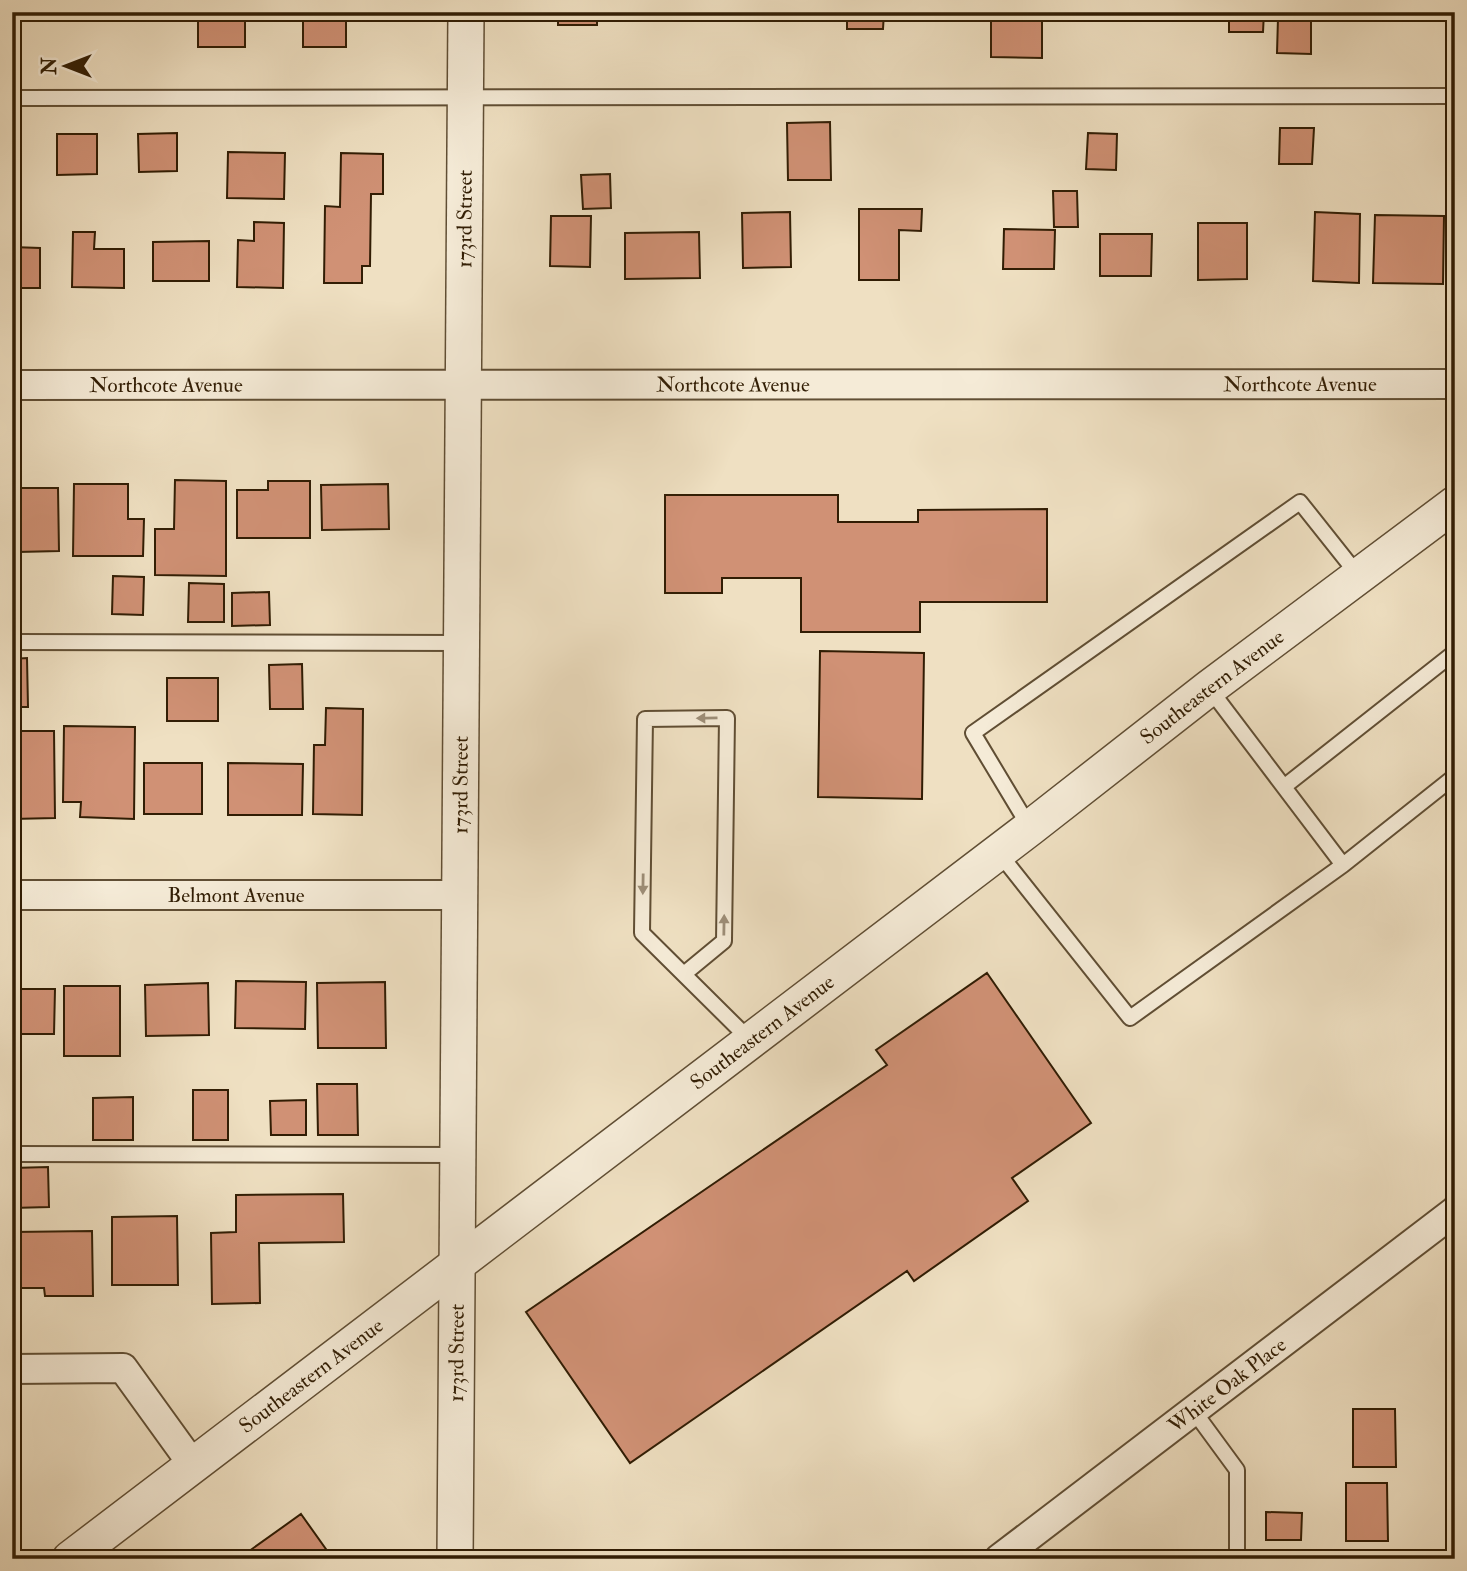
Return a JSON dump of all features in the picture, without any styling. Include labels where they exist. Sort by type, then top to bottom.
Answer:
[{"type":"street","name":"173rd Street","points":[[455,1559],[467,12]]},
{"type":"street","name":"Northcote Avenue","points":[[12,385],[1455,384]]},
{"type":"street","name":"Southeastern Avenue","points":[[70,1559],[1030,828],[1209,688],[1455,504]]},
{"type":"street","name":"Belmont Avenue","points":[[12,895],[461,895]]},
{"type":"street","name":"White Oak Place","points":[[999,1559],[1455,1211]]},
{"type":"street","points":[[12,1369],[123,1368],[193,1465]]},
{"type":"lane","points":[[12,98],[1455,96]]},
{"type":"lane","points":[[1030,828],[973,733],[1300,502],[1360,576]]},
{"type":"lane","points":[[12,642],[463,643]]},
{"type":"lane","points":[[1285,786],[1455,652]]},
{"type":"lane","points":[[1209,688],[1343,865]]},
{"type":"lane","points":[[684,974],[724,941],[727,718],[645,719],[642,933],[751,1041]]},
{"type":"lane","points":[[998,852],[1130,1018],[1343,865],[1455,776]]},
{"type":"lane","points":[[12,1154],[459,1155]]},
{"type":"lane","points":[[1193,1410],[1237,1470],[1237,1559]]},
{"type":"building","points":[[198,12],[245,12],[245,47],[198,47]]},
{"type":"building","points":[[303,12],[346,12],[346,47],[303,47]]},
{"type":"building","points":[[558,12],[597,12],[597,25],[558,25]]},
{"type":"building","points":[[847,12],[884,12],[883,29],[847,29]]},
{"type":"building","points":[[1229,12],[1264,12],[1263,32],[1229,32]]},
{"type":"building","points":[[1278,18],[1311,19],[1311,54],[1277,53]]},
{"type":"building","points":[[991,20],[1042,20],[1042,58],[991,57]]},
{"type":"building","points":[[830,122],[831,180],[788,180],[787,123]]},
{"type":"building","points":[[1280,128],[1314,128],[1312,164],[1279,164]]},
{"type":"building","points":[[177,133],[177,171],[139,172],[138,134]]},
{"type":"building","points":[[1088,133],[1117,134],[1116,170],[1086,169]]},
{"type":"building","points":[[57,134],[97,134],[97,174],[57,175]]},
{"type":"building","points":[[228,152],[285,153],[284,199],[227,198]]},
{"type":"building","points":[[341,153],[383,154],[383,194],[371,194],[370,266],[362,266],[362,283],[324,283],[325,206],[340,207]]},
{"type":"building","points":[[610,174],[611,208],[583,209],[581,175]]},
{"type":"building","points":[[1053,191],[1077,191],[1078,227],[1054,227]]},
{"type":"building","points":[[859,209],[922,209],[921,231],[899,230],[899,280],[859,280]]},
{"type":"building","points":[[790,212],[791,267],[743,268],[742,213]]},
{"type":"building","points":[[1315,212],[1360,214],[1359,283],[1313,281]]},
{"type":"building","points":[[1375,215],[1444,216],[1443,284],[1373,283]]},
{"type":"building","points":[[551,216],[591,216],[590,267],[550,266]]},
{"type":"building","points":[[254,222],[284,223],[283,288],[237,287],[238,240],[254,241]]},
{"type":"building","points":[[1198,223],[1247,223],[1247,279],[1198,280]]},
{"type":"building","points":[[1004,229],[1055,230],[1054,269],[1003,269]]},
{"type":"building","points":[[73,232],[95,232],[94,249],[124,249],[124,288],[72,287]]},
{"type":"building","points":[[699,232],[700,278],[625,279],[625,233]]},
{"type":"building","points":[[1100,234],[1152,234],[1151,276],[1100,276]]},
{"type":"building","points":[[209,241],[209,281],[153,281],[153,242]]},
{"type":"building","points":[[12,247],[40,248],[40,288],[12,288]]},
{"type":"building","points":[[175,480],[226,481],[226,576],[155,575],[155,529],[174,529]]},
{"type":"building","points":[[268,481],[310,481],[310,538],[237,538],[237,490],[268,490]]},
{"type":"building","points":[[74,484],[128,484],[128,519],[144,519],[143,556],[73,556]]},
{"type":"building","points":[[388,484],[389,529],[322,530],[321,485]]},
{"type":"building","points":[[12,488],[58,488],[59,551],[18,552],[18,561],[12,561]]},
{"type":"building","points":[[665,495],[838,495],[838,522],[918,522],[918,510],[1047,509],[1047,602],[920,602],[920,632],[801,632],[801,578],[722,578],[722,593],[665,593]]},
{"type":"building","points":[[113,576],[144,577],[143,615],[112,614]]},
{"type":"building","points":[[189,583],[224,584],[224,622],[188,622]]},
{"type":"building","points":[[12,586],[15,586],[15,621],[12,621]]},
{"type":"building","points":[[269,592],[270,625],[232,626],[232,593]]},
{"type":"building","points":[[820,651],[924,653],[922,799],[818,797]]},
{"type":"building","points":[[27,658],[28,707],[12,707],[12,659]]},
{"type":"building","points":[[302,664],[303,709],[270,709],[269,665]]},
{"type":"building","points":[[167,678],[218,678],[218,721],[167,721]]},
{"type":"building","points":[[326,708],[363,709],[362,815],[313,814],[314,745],[325,745]]},
{"type":"building","points":[[64,726],[135,727],[134,819],[80,817],[81,802],[63,802]]},
{"type":"building","points":[[12,731],[54,731],[55,818],[12,819]]},
{"type":"building","points":[[144,763],[202,763],[202,814],[144,814]]},
{"type":"building","points":[[228,763],[303,764],[302,815],[228,815]]},
{"type":"building","points":[[987,973],[1091,1123],[1012,1178],[1028,1201],[914,1281],[907,1271],[630,1463],[526,1312],[887,1065],[876,1050]]},
{"type":"building","points":[[236,981],[306,982],[305,1029],[235,1028]]},
{"type":"building","points":[[385,982],[386,1048],[318,1048],[317,983]]},
{"type":"building","points":[[208,983],[209,1035],[146,1036],[145,985]]},
{"type":"building","points":[[64,986],[120,986],[120,1056],[64,1056]]},
{"type":"building","points":[[12,989],[55,989],[54,1034],[12,1034]]},
{"type":"building","points":[[317,1084],[357,1084],[358,1135],[318,1135]]},
{"type":"building","points":[[193,1090],[228,1090],[228,1140],[193,1140]]},
{"type":"building","points":[[133,1097],[133,1140],[93,1140],[93,1098]]},
{"type":"building","points":[[306,1100],[306,1135],[271,1135],[270,1101]]},
{"type":"building","points":[[48,1167],[49,1207],[12,1208],[12,1168]]},
{"type":"building","points":[[343,1194],[344,1242],[259,1243],[260,1303],[212,1304],[211,1233],[236,1232],[236,1195]]},
{"type":"building","points":[[177,1216],[178,1285],[112,1285],[112,1217]]},
{"type":"building","points":[[92,1231],[93,1296],[45,1296],[44,1288],[14,1288],[13,1232]]},
{"type":"building","points":[[1353,1409],[1395,1409],[1396,1467],[1353,1467]]},
{"type":"building","points":[[1346,1483],[1387,1483],[1388,1541],[1346,1541]]},
{"type":"building","points":[[1266,1512],[1302,1513],[1301,1540],[1266,1540]]},
{"type":"building","points":[[301,1514],[333,1559],[238,1559]]}]
